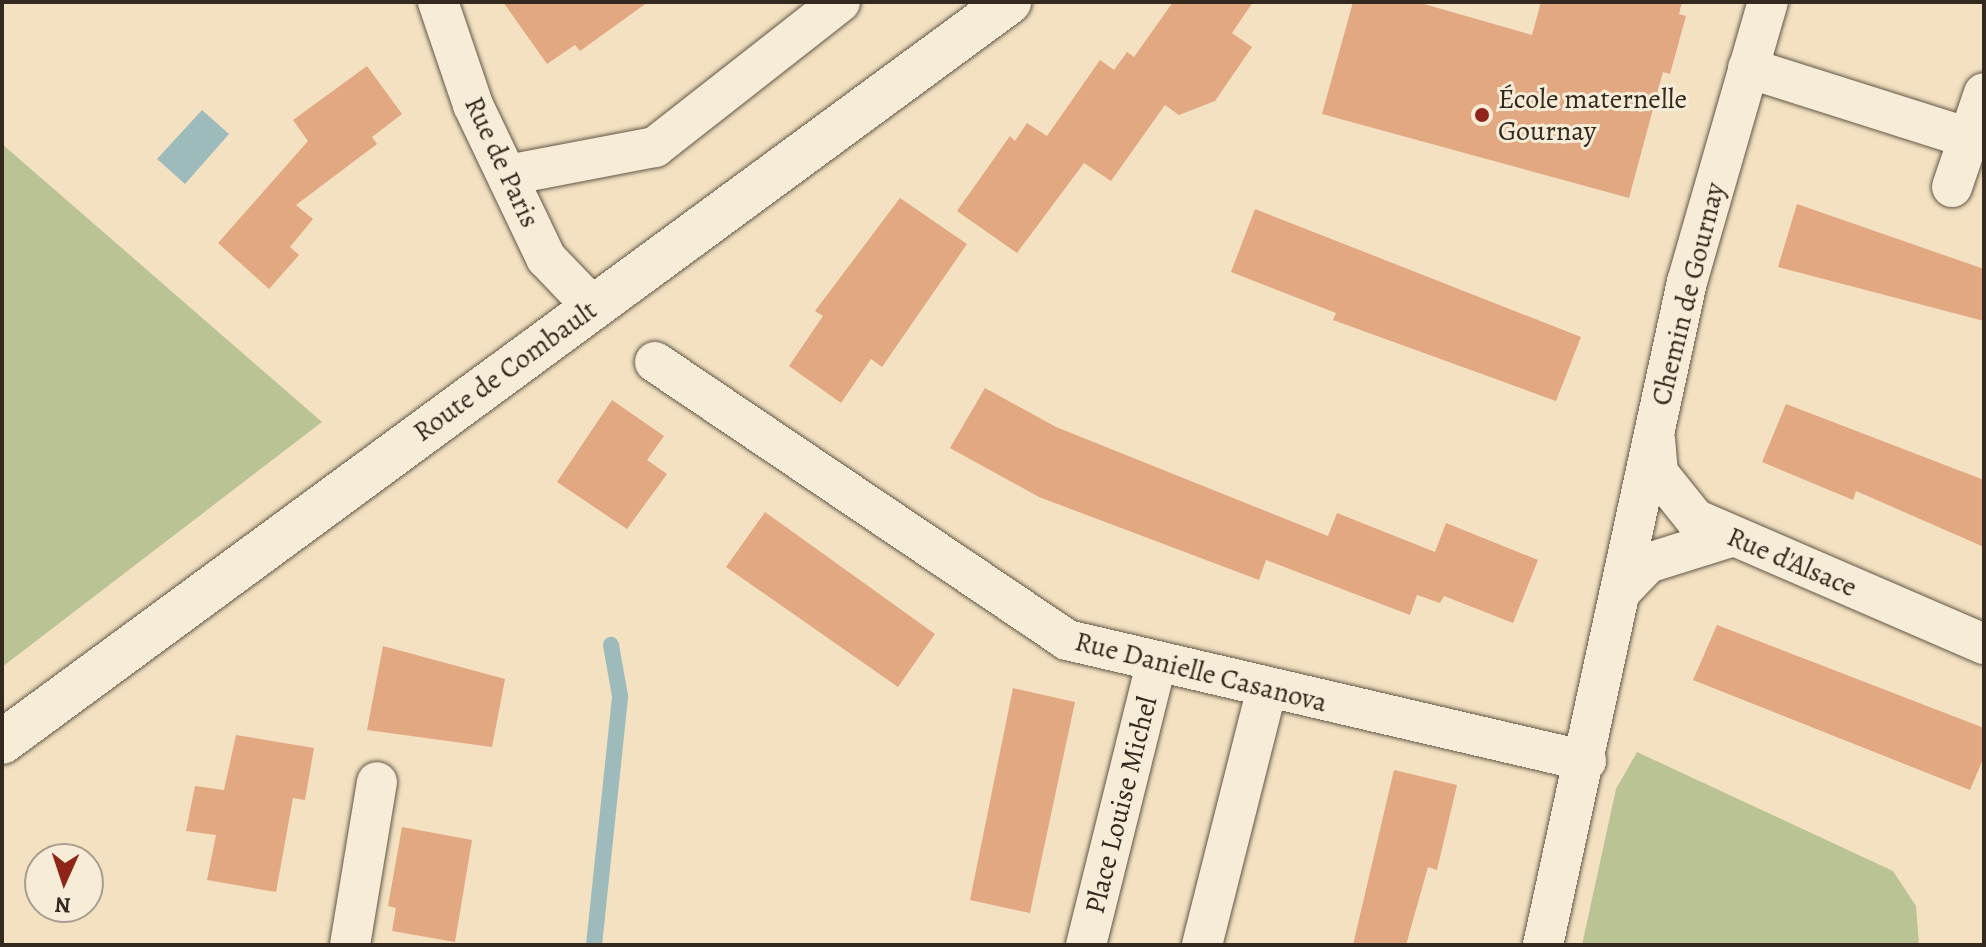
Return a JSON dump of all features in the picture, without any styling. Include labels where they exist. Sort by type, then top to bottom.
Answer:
[{"type":"main road","name":"Route de Combault","points":[[2,742],[1009,2]]},
{"type":"street","name":"Rue de Paris","points":[[438,2],[473,105],[546,258],[593,307]]},
{"type":"street","points":[[508,175],[655,147],[840,2]]},
{"type":"street","name":"Chemin de Gournay","points":[[1543,945],[1586,761],[1654,430],[1768,2]]},
{"type":"street","points":[[1748,68],[1969,138]]},
{"type":"street","points":[[1952,187],[1984,93]]},
{"type":"street","name":"Rue Danielle Casanova","points":[[655,362],[1048,631],[1156,664],[1586,761]]},
{"type":"street","name":"Rue d'Alsace","points":[[1654,430],[1658,473],[1671,497],[1731,537],[1984,644]]},
{"type":"street","points":[[1622,590],[1648,563],[1731,537]]},
{"type":"street","name":"Place Louise Michel","points":[[1086,945],[1156,664]]},
{"type":"street","points":[[1202,945],[1267,688]]},
{"type":"street","points":[[350,945],[377,782]]},
{"type":"green space","points":[[2,144],[322,422],[2,667]]},
{"type":"green space","points":[[1637,752],[1893,871],[1916,906],[1919,945],[1582,945],[1616,789]]},
{"type":"water","points":[[202,110],[229,134],[185,184],[157,159]]},
{"type":"building","points":[[503,2],[648,2],[580,51],[575,45],[547,64]]},
{"type":"building","points":[[1173,2],[1253,2],[1232,33],[1252,47],[1215,101],[1179,115],[1165,105],[1111,181],[1084,163],[1017,253],[957,211],[1010,136],[1015,141],[1027,123],[1047,136],[1100,60],[1114,70],[1127,52],[1134,57]]},
{"type":"building","name":"École maternelle Gournay","points":[[1353,2],[1417,2],[1532,35],[1541,2],[1682,2],[1679,14],[1686,16],[1670,74],[1663,72],[1629,198],[1322,114]]},
{"type":"building","points":[[367,66],[402,114],[372,137],[377,144],[296,205],[313,219],[290,247],[299,255],[269,289],[218,243],[308,141],[293,120]]},
{"type":"building","points":[[900,198],[967,244],[882,367],[871,359],[841,403],[789,366],[823,316],[815,311]]},
{"type":"building","points":[[1797,204],[1984,269],[1984,321],[1778,267]]},
{"type":"building","points":[[1255,209],[1581,337],[1556,401],[1333,320],[1336,313],[1231,272]]},
{"type":"building","points":[[985,388],[1056,427],[1328,536],[1337,513],[1435,552],[1446,523],[1538,560],[1513,623],[1444,596],[1440,603],[1417,595],[1410,615],[1266,560],[1259,580],[1039,497],[950,448]]},
{"type":"building","points":[[612,400],[664,436],[647,460],[667,474],[627,529],[557,482]]},
{"type":"building","points":[[1786,404],[1984,480],[1984,547],[1856,491],[1853,500],[1762,462]]},
{"type":"building","points":[[765,512],[935,634],[898,687],[726,567]]},
{"type":"building","points":[[1717,625],[1984,728],[1984,757],[1970,790],[1693,680]]},
{"type":"building","points":[[383,646],[505,679],[492,747],[367,730]]},
{"type":"building","points":[[1013,688],[1075,702],[1030,913],[970,900]]},
{"type":"building","points":[[236,735],[314,748],[305,800],[293,798],[276,892],[207,880],[216,835],[186,831],[195,786],[224,790]]},
{"type":"building","points":[[1394,770],[1457,785],[1437,870],[1428,867],[1406,945],[1353,945]]},
{"type":"building","points":[[402,827],[472,840],[455,942],[392,931],[396,908],[388,906]]},
{"type":"waterway","points":[[594,945],[620,696],[611,645]]},
{"type":"place","name":"École maternelle Gournay","points":[[1482,115]]}]
